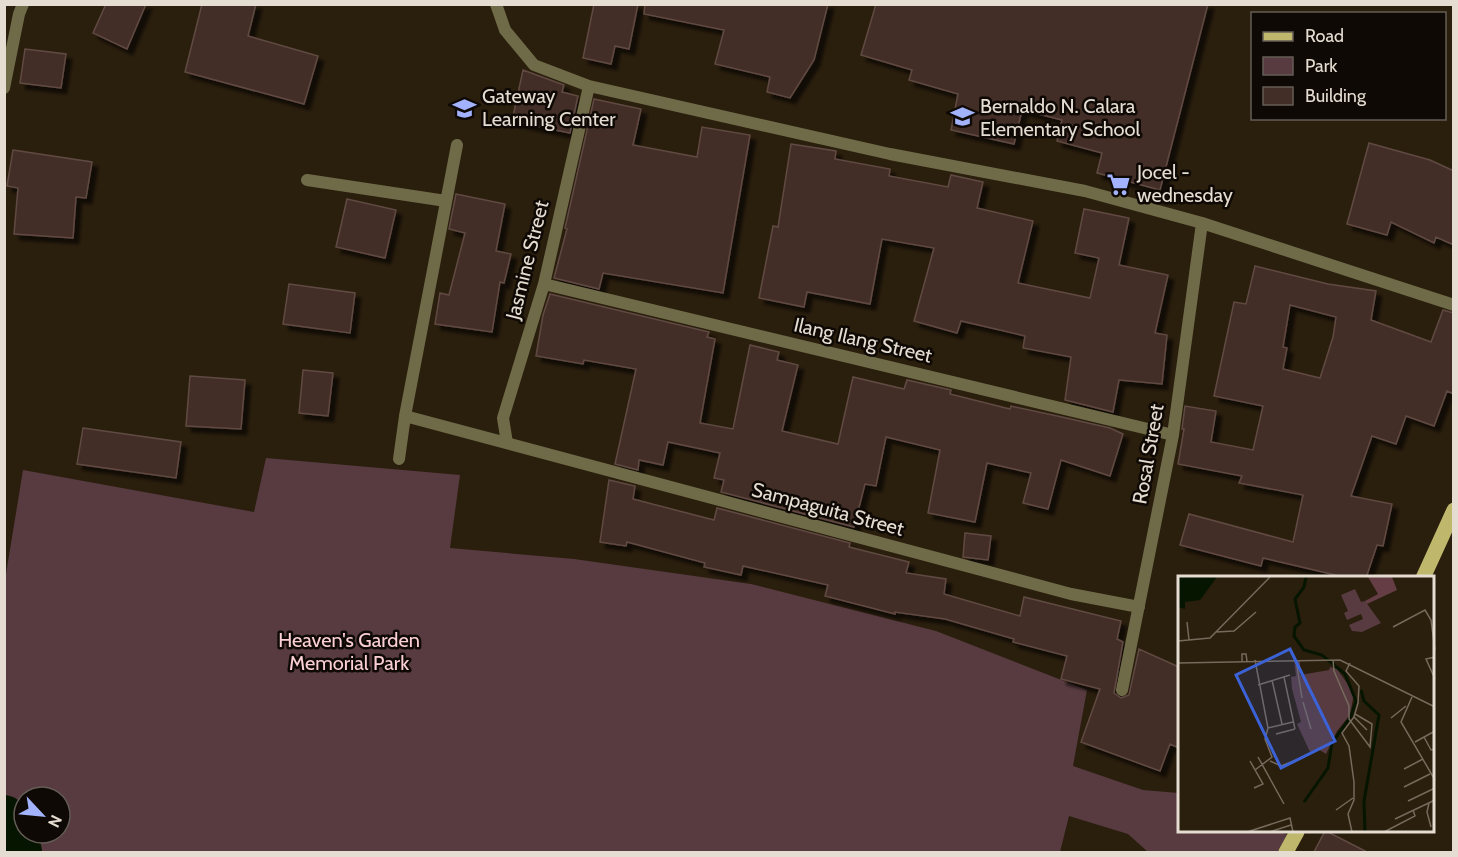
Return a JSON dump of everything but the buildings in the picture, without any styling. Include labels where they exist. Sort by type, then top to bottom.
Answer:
[{"type":"main road","points":[[1424,576],[1454,510]]},
{"type":"main road","points":[[1286,852],[1296,833]]},
{"type":"street","points":[[4,88],[23,4]]},
{"type":"street","points":[[496,4],[505,30],[534,65],[589,86],[890,154],[1085,190],[1202,223],[1454,305]]},
{"type":"street","name":"Jasmine Street","points":[[507,442],[503,418],[544,284],[589,86]]},
{"type":"street","points":[[399,459],[405,416],[457,146]]},
{"type":"street","points":[[307,180],[446,201]]},
{"type":"street","name":"Rosal Street","points":[[1122,690],[1173,435],[1202,223]]},
{"type":"street","name":"Ilang Ilang Street","points":[[544,284],[1173,435]]},
{"type":"street","name":"Sampaguita Street","points":[[405,416],[1071,594],[1139,607]]},
{"type":"green space","name":"Heaven's Garden Memorial Park","points":[[266,458],[460,475],[450,548],[574,559],[751,584],[936,631],[1087,690],[1073,766],[1143,790],[1178,793],[1178,833],[1282,833],[1294,837],[1286,852],[1148,852],[1128,834],[1069,816],[1060,852],[30,852],[27,845],[72,845],[72,785],[12,785],[12,804],[5,796],[5,580],[23,470],[254,512]]},
{"type":"waterway","points":[[4,817],[15,831],[20,852]]},
{"type":"place","name":"Gateway Learning Center","points":[[464,108]]},
{"type":"place","name":"Bernaldo N. Calara Elementary School","points":[[962,117]]},
{"type":"place","name":"Jocel - wednesday","points":[[1119,184]]}]
